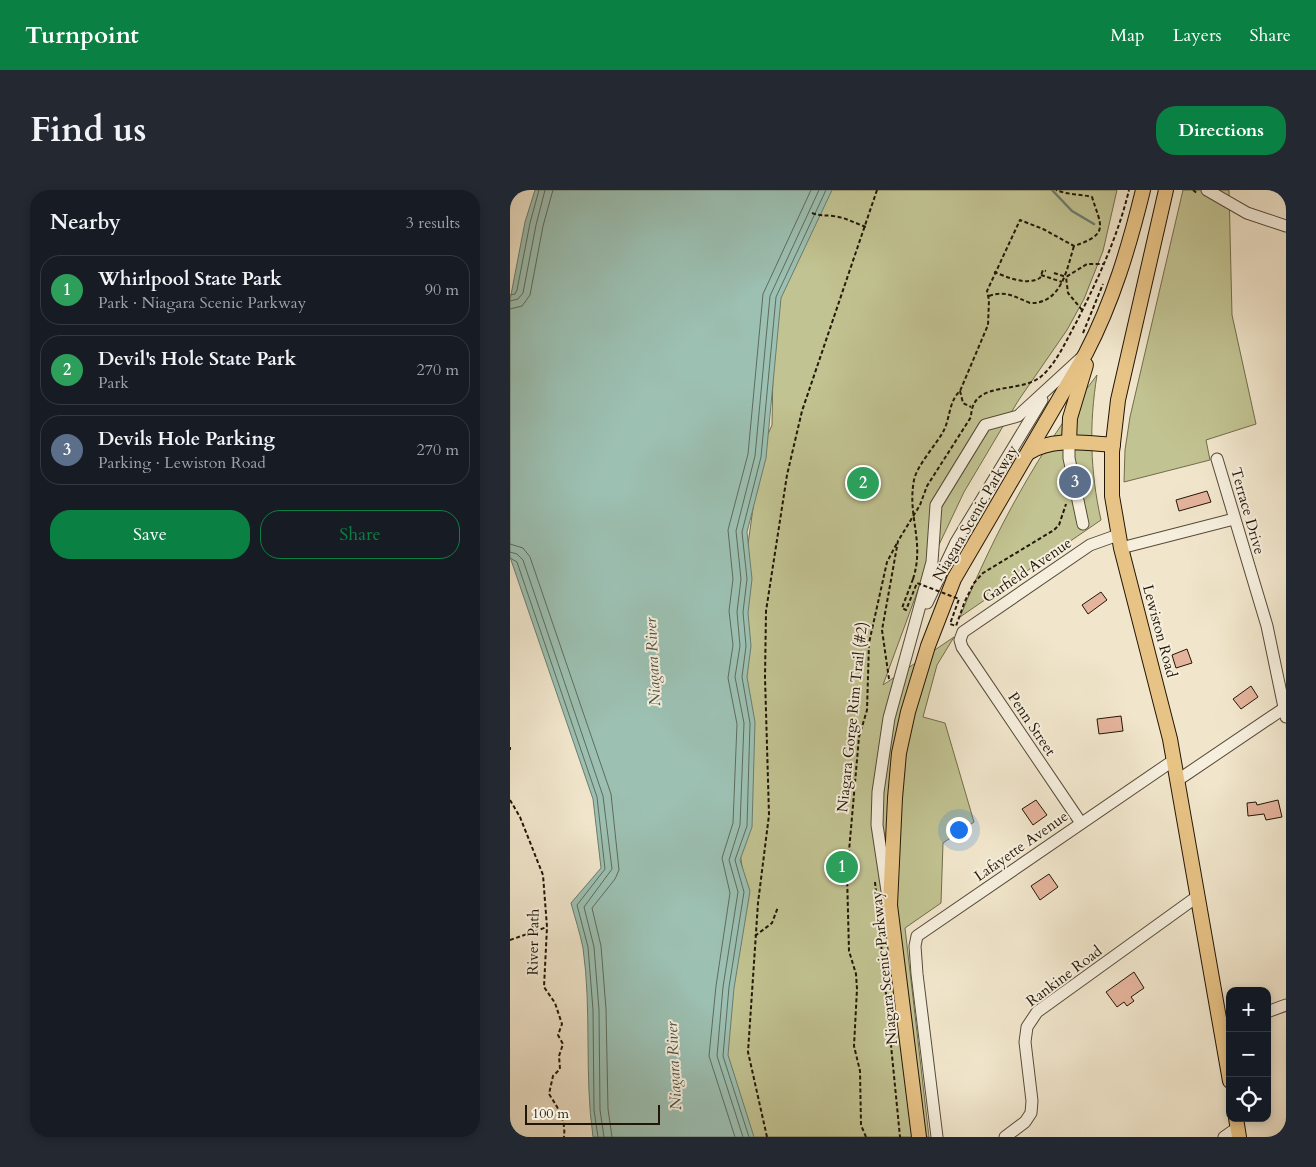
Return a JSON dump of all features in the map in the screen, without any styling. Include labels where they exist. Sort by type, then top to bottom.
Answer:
[{"type":"main road","name":"Niagara Scenic Parkway","points":[[919,1137],[890,905],[895,798],[900,753],[908,712],[928,646],[944,602],[966,556],[1094,339],[1122,269],[1143,190]]},
{"type":"main road","name":"Lewiston Road","points":[[1166,190],[1124,370],[1113,445],[1112,496],[1120,541],[1161,696],[1174,760],[1198,896],[1225,1022],[1230,1077]]},
{"type":"main road","points":[[1069,442],[1072,411],[1094,339]]},
{"type":"main road","points":[[1027,454],[1040,446],[1069,442],[1113,445]]},
{"type":"street","points":[[1207,190],[1242,211],[1286,226]]},
{"type":"street","points":[[890,905],[877,825],[878,792],[889,718],[932,562],[937,500],[985,425],[1018,416],[1086,353]]},
{"type":"street","points":[[905,659],[929,597],[956,542],[1049,388]]},
{"type":"street","points":[[1069,442],[1069,458],[1083,524]]},
{"type":"street","name":"Terrace Drive","points":[[1217,459],[1267,626],[1285,711]]},
{"type":"street","name":"Garfield Avenue","points":[[960,640],[964,632],[1090,545],[1120,541],[1234,518]]},
{"type":"street","name":"Penn Street","points":[[960,640],[962,647],[1081,823]]},
{"type":"street","points":[[1178,780],[1285,711]]},
{"type":"street","name":"Lafayette Avenue","points":[[937,1137],[915,946],[917,936],[1174,760]]},
{"type":"street","name":"Rankine Road","points":[[1005,1137],[1025,1122],[1032,1113],[1025,1042],[1027,1027],[1037,1012],[1198,896]]},
{"type":"street","points":[[1271,1011],[1286,1005]]},
{"type":"street","points":[[1224,1137],[1237,1128]]},
{"type":"path","points":[[767,1137],[748,1052],[755,936],[769,815],[765,677],[766,611],[787,475],[802,411],[877,190]]},
{"type":"path","points":[[1056,190],[1072,195],[1080,194],[1092,197],[1100,217],[1099,230],[1096,236],[1074,246]]},
{"type":"path","points":[[812,213],[821,217],[833,216],[846,219],[866,227]]},
{"type":"path","points":[[1066,504],[1059,524],[1054,530],[983,573],[974,583],[956,626],[950,624],[959,599],[916,583],[906,610],[902,608],[918,565],[918,530],[912,517],[914,478],[945,429],[955,395],[960,391],[988,325],[987,291],[994,272],[1020,220],[1074,246]]},
{"type":"path","points":[[1116,246],[1120,225]]},
{"type":"path","points":[[988,296],[1006,293],[1035,303],[1045,299],[1066,277],[1074,246]]},
{"type":"path","points":[[1066,277],[1087,264],[1103,264]]},
{"type":"path","points":[[994,272],[1023,280],[1037,280],[1043,270],[1046,271]]},
{"type":"path","points":[[1054,273],[1066,277]]},
{"type":"path","points":[[1041,275],[1063,282]]},
{"type":"path","points":[[1066,277],[1068,293],[1082,310]]},
{"type":"path","points":[[1094,339],[1085,335],[1083,328],[1103,283]]},
{"type":"path","points":[[960,391],[963,402],[972,408]]},
{"type":"path","name":"Niagara Gorge Rim Trail (#2)","points":[[866,1137],[861,1125],[860,1071],[854,1046],[857,989],[856,974],[849,951],[847,874],[859,736],[867,710],[869,643],[887,562],[898,541]]},
{"type":"path","name":"River Path","points":[[510,800],[520,817],[543,875],[547,927],[544,986],[555,1003],[562,1024],[558,1035],[563,1044],[559,1056],[560,1068],[553,1076],[549,1094],[559,1110],[565,1126],[564,1137]]},
{"type":"path","points":[[755,936],[772,923],[778,907]]},
{"type":"path","points":[[510,940],[547,927]]},
{"type":"green space","points":[[818,190],[1117,190],[1103,251],[1084,299],[1067,330],[1018,401],[964,492],[919,587],[883,685],[954,637],[937,665],[923,717],[945,723],[974,822],[943,843],[941,903],[905,928],[929,1137],[753,1137],[725,1047],[745,887],[739,846],[746,559],[761,450],[772,425],[774,312]]},
{"type":"green space","points":[[1183,190],[1229,190],[1232,315],[1256,424],[1206,440],[1210,460],[1124,482],[1125,450],[1130,417]]},
{"type":"green space","points":[[1097,375],[1094,393],[1092,448],[1097,502],[1101,520],[960,617],[988,553],[1020,492],[1056,432]]},
{"type":"water","name":"Niagara River","points":[[535,190],[832,190],[781,298],[766,458],[747,532],[752,579],[748,613],[751,646],[747,677],[755,722],[752,827],[740,860],[750,891],[734,988],[728,1055],[754,1137],[593,1137],[589,1090],[586,972],[583,948],[571,903],[601,868],[593,799],[510,557],[510,300],[525,222]]},
{"type":"building","points":[[1207,491],[1211,502],[1179,511],[1176,500]]},
{"type":"building","points":[[1101,592],[1107,600],[1088,614],[1082,605]]},
{"type":"building","points":[[1187,649],[1192,663],[1176,668],[1172,655]]},
{"type":"building","points":[[1251,686],[1258,697],[1241,709],[1233,699]]},
{"type":"building","points":[[1121,716],[1123,731],[1099,734],[1097,719]]},
{"type":"building","points":[[1036,800],[1047,815],[1033,825],[1022,809]]},
{"type":"building","points":[[1278,800],[1282,817],[1266,820],[1264,814],[1248,816],[1247,803],[1256,802],[1257,805]]},
{"type":"building","points":[[1049,874],[1058,887],[1040,900],[1031,886]]},
{"type":"building","points":[[1134,972],[1144,988],[1131,997],[1134,1001],[1127,1006],[1124,1002],[1117,1007],[1106,992]]},
{"type":"waterway","points":[[1052,190],[1072,211],[1094,224]]},
{"type":"place","name":"Devils Hole Parking","points":[[1075,482]]},
{"type":"place","name":"Devil's Hole State Park","points":[[863,483]]},
{"type":"place","name":"Whirlpool State Park","points":[[842,867]]}]
